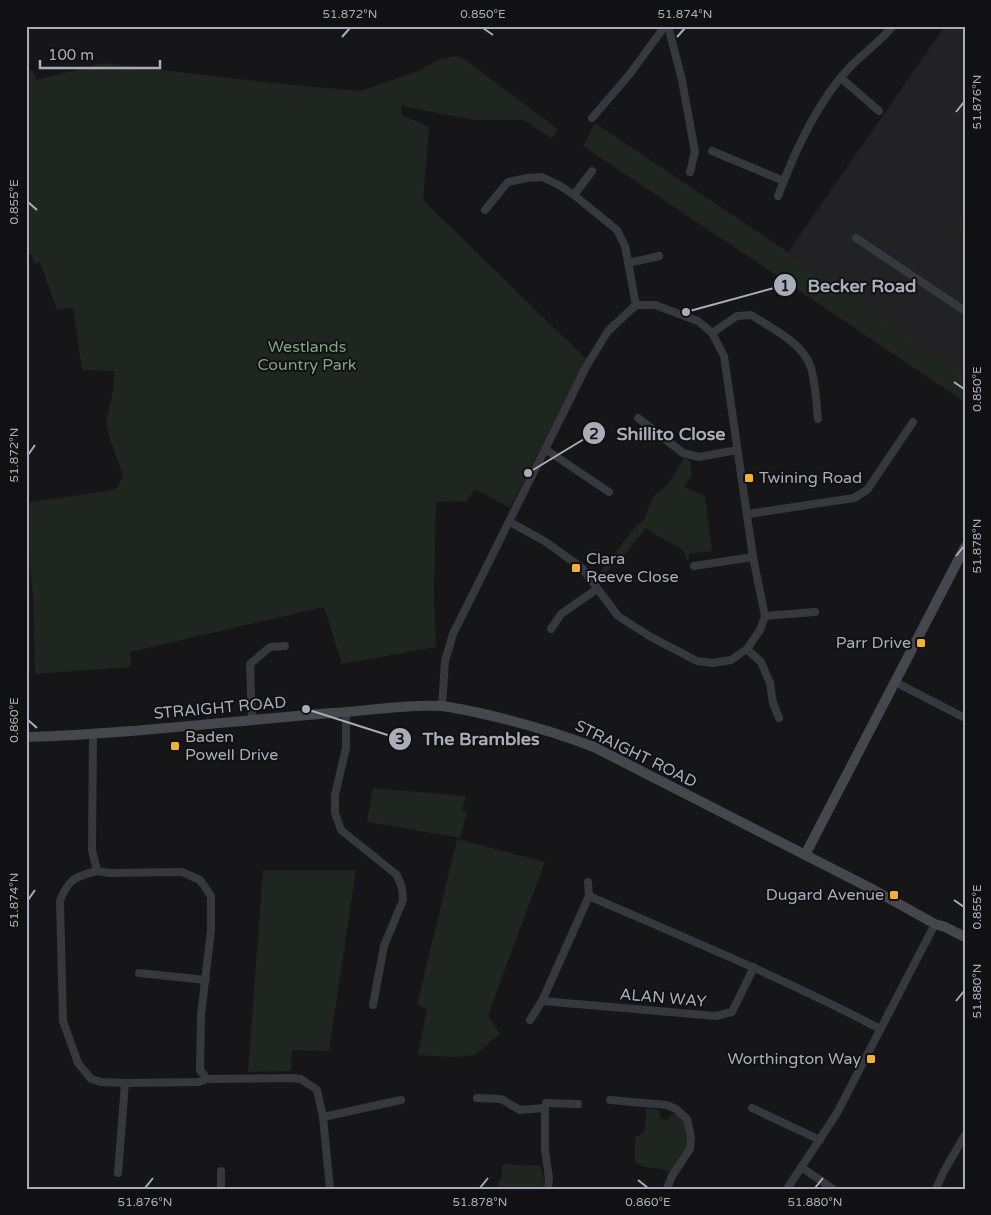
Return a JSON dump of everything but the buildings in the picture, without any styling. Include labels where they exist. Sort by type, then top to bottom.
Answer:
[{"type":"street","points":[[592,118],[629,75],[667,26]]},
{"type":"street","points":[[667,26],[682,80],[695,152],[690,172]]},
{"type":"street","points":[[778,196],[799,145],[819,109],[848,69],[893,26]]},
{"type":"street","points":[[841,78],[879,111]]},
{"type":"street","points":[[712,151],[784,181]]},
{"type":"street","points":[[574,195],[592,171]]},
{"type":"street","points":[[485,210],[508,182],[542,177],[559,185],[617,230],[626,246],[636,305]]},
{"type":"street","points":[[856,238],[965,311]]},
{"type":"street","points":[[628,263],[659,256]]},
{"type":"street","points":[[442,706],[445,661],[453,634],[586,367],[608,331],[636,305],[654,305],[698,321],[712,333],[724,356],[753,558],[765,616],[760,630],[747,649],[731,660],[712,663],[697,661],[650,637],[618,616],[582,568],[546,542],[510,522]]},
{"type":"street","points":[[712,333],[737,316],[751,315],[797,347],[805,355],[811,368],[818,419]]},
{"type":"street","points":[[638,418],[683,453],[699,456],[737,450]]},
{"type":"street","points":[[748,514],[854,498],[867,490],[913,422]]},
{"type":"street","points":[[545,448],[609,492]]},
{"type":"street","points":[[805,855],[965,547]]},
{"type":"street","points":[[694,566],[753,558]]},
{"type":"street","points":[[551,630],[561,614],[597,589]]},
{"type":"street","points":[[765,616],[814,612]]},
{"type":"street","points":[[252,720],[250,664],[270,647],[286,646]]},
{"type":"street","points":[[747,649],[762,662],[770,683],[773,703],[779,718]]},
{"type":"street","points":[[895,682],[965,718]]},
{"type":"street","name":"STRAIGHT ROAD","points":[[26,738],[92,735],[372,708],[442,706],[512,720],[554,732],[594,747],[891,899],[935,924],[946,927],[965,937]]},
{"type":"street","points":[[346,712],[346,748],[335,795],[335,813],[342,830],[397,875],[402,888],[403,900],[384,946],[373,1005]]},
{"type":"street","points":[[92,735],[92,850],[97,871]]},
{"type":"street","points":[[207,1079],[200,1070],[201,1016],[211,930],[211,896],[200,880],[182,872],[109,873],[97,871],[78,876],[65,886],[60,900],[63,1022],[78,1064],[91,1079],[101,1082],[301,1079],[317,1090],[323,1118],[330,1189]]},
{"type":"street","points":[[530,1020],[542,1001],[589,896],[588,882]]},
{"type":"street","points":[[589,896],[754,968],[838,1007],[880,1029]]},
{"type":"street","points":[[787,1189],[837,1113],[935,924]]},
{"type":"street","name":"ALAN WAY","points":[[542,1001],[716,1016],[732,1012],[754,968]]},
{"type":"street","points":[[138,973],[206,980]]},
{"type":"street","points":[[118,1173],[125,1083]]},
{"type":"street","points":[[477,1098],[501,1099],[520,1110],[546,1102],[578,1104]]},
{"type":"street","points":[[323,1118],[401,1100]]},
{"type":"street","points":[[610,1100],[667,1105],[676,1109],[687,1119],[691,1136],[690,1149],[672,1176],[667,1189]]},
{"type":"street","points":[[546,1102],[545,1150],[549,1178],[548,1189]]},
{"type":"street","points":[[752,1108],[820,1140]]},
{"type":"street","points":[[936,1189],[965,1134]]},
{"type":"street","points":[[802,1166],[833,1189]]},
{"type":"street","points":[[221,1171],[221,1189]]},
{"type":"shaded area","points":[[945,26],[965,26],[965,374],[788,252]]},
{"type":"shaded area","points":[[26,575],[30,596],[30,674],[26,674]]},
{"type":"green space","name":"Westlands Country Park","points":[[457,56],[464,59],[558,129],[552,138],[523,120],[474,120],[401,106],[402,115],[429,127],[423,200],[586,359],[510,508],[475,489],[467,501],[436,502],[434,595],[436,647],[342,664],[324,607],[130,652],[131,667],[35,674],[33,596],[26,526],[26,503],[113,490],[118,486],[123,476],[106,422],[113,391],[114,371],[82,370],[73,308],[57,310],[40,262],[34,264],[31,254],[26,255],[26,146],[28,144],[26,141],[26,72],[32,70],[37,80],[103,63],[360,91],[416,72],[440,59]]},
{"type":"green space","points":[[595,123],[965,374],[965,402],[583,146]]},
{"type":"green space","points":[[965,207],[965,235],[952,226]]},
{"type":"green space","points":[[684,458],[690,461],[692,475],[684,487],[705,496],[712,551],[689,554],[689,560],[687,560],[683,550],[646,528],[623,557],[618,557],[599,582],[595,579],[635,527],[644,520],[653,497],[669,483]]},
{"type":"green space","points":[[373,788],[466,796],[462,811],[467,812],[460,838],[367,822]]},
{"type":"green space","points":[[457,839],[545,862],[488,1015],[500,1034],[475,1055],[455,1057],[418,1055],[427,1009],[417,1005]]},
{"type":"green space","points":[[263,870],[356,870],[329,1051],[292,1050],[291,1071],[248,1072]]},
{"type":"green space","points":[[646,1108],[659,1110],[660,1118],[668,1120],[670,1116],[676,1114],[688,1130],[687,1149],[671,1172],[643,1166],[635,1162],[635,1137],[639,1136],[644,1130]]},
{"type":"green space","points":[[505,1164],[540,1166],[544,1178],[543,1189],[498,1189],[499,1180],[502,1179],[502,1166]]},
{"type":"place","name":"Becker Road","points":[[686,312]]},
{"type":"place","name":"Shillito Close","points":[[528,473]]},
{"type":"place","name":"Twining Road","points":[[749,478]]},
{"type":"place","name":"Clara Reeve Close","points":[[576,568]]},
{"type":"place","name":"Parr Drive","points":[[921,643]]},
{"type":"place","name":"The Brambles","points":[[306,709]]},
{"type":"place","name":"Baden Powell Drive","points":[[175,746]]},
{"type":"place","name":"Dugard Avenue","points":[[894,895]]},
{"type":"place","name":"Worthington Way","points":[[871,1059]]}]
